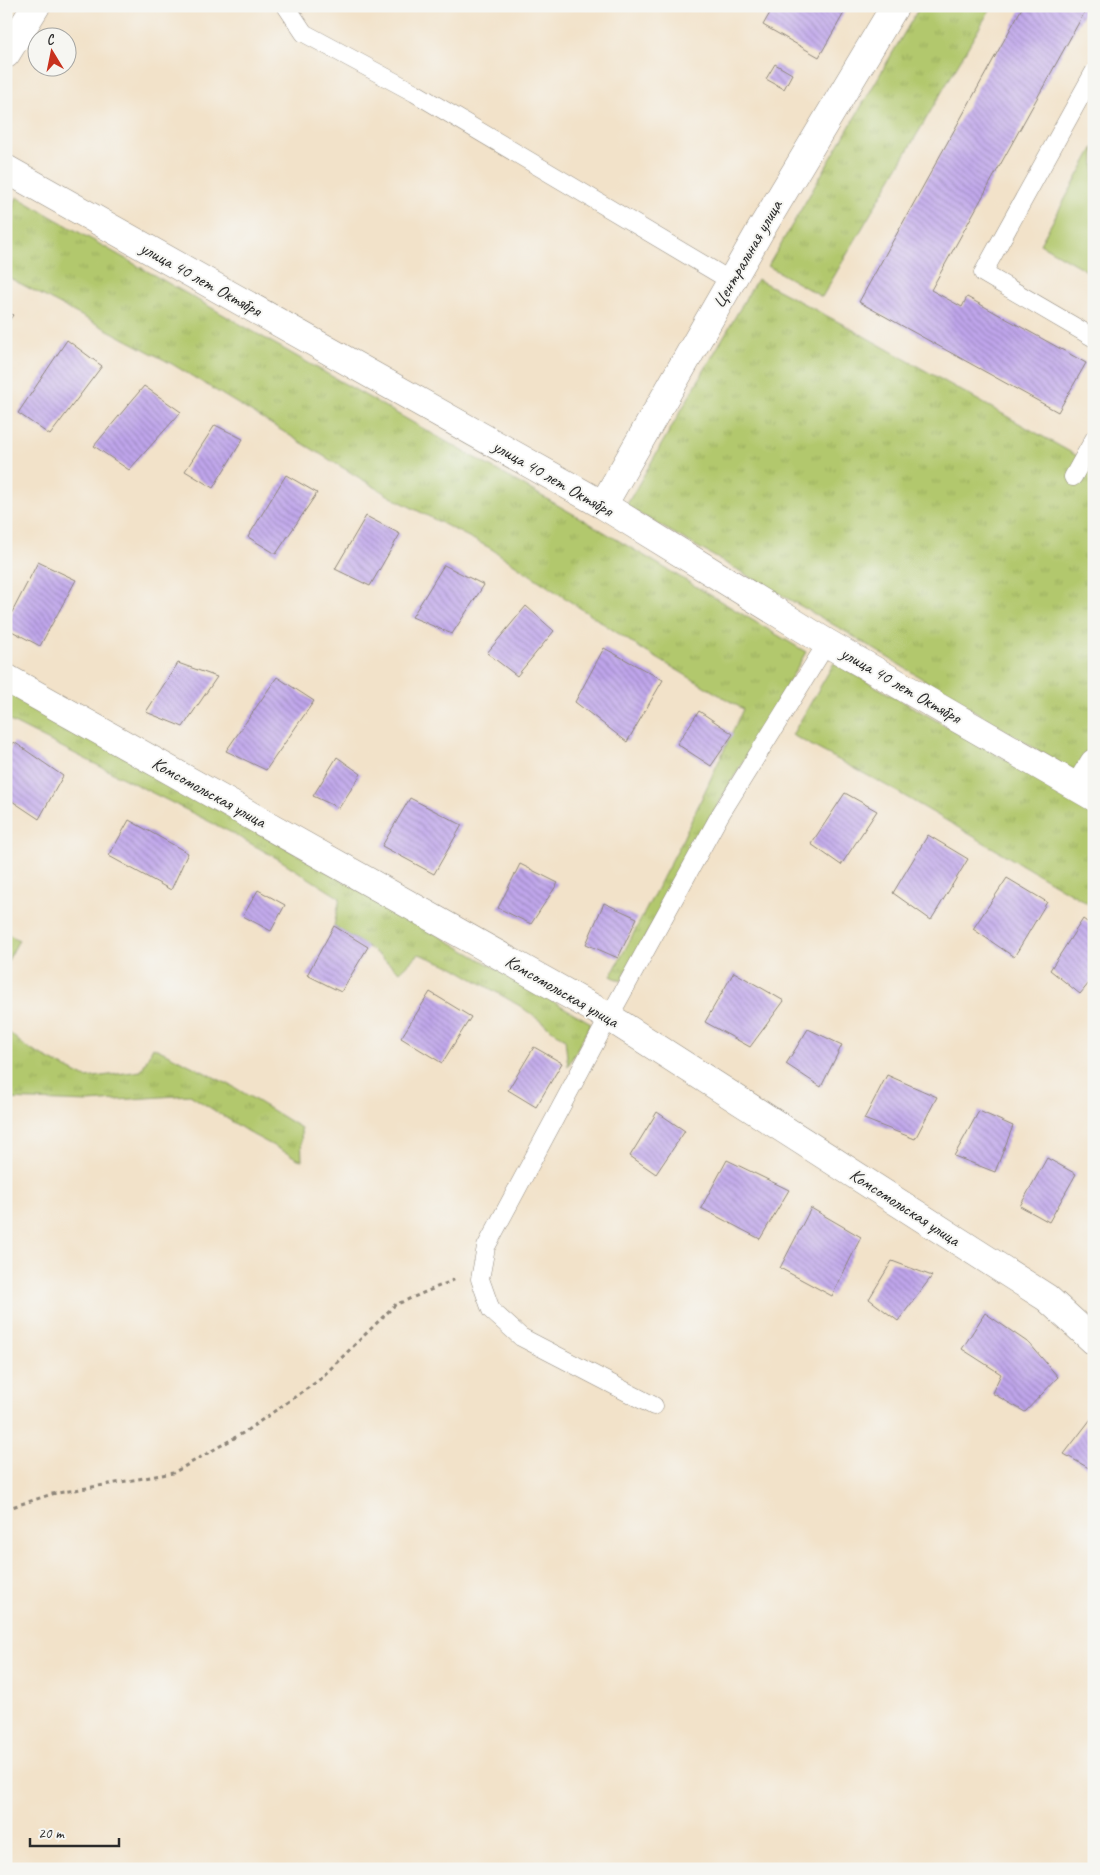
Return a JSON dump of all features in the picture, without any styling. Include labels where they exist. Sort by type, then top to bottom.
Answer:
[{"type":"street","points":[[6,54],[36,6]]},
{"type":"street","name":"Центральная улица","points":[[603,505],[731,281],[895,6]]},
{"type":"street","name":"улица 40 лет Октября","points":[[6,169],[603,505],[827,643],[1086,792]]},
{"type":"street","name":"Комсомольская улица","points":[[6,678],[609,1017],[1047,1298],[1094,1341]]},
{"type":"street","points":[[1086,792],[1094,763]]},
{"type":"lane","points":[[286,6],[304,33],[423,98],[731,281]]},
{"type":"lane","points":[[1094,72],[983,272],[1094,338]]},
{"type":"lane","points":[[1073,478],[1094,439]]},
{"type":"lane","points":[[654,1406],[521,1337],[491,1310],[480,1280],[486,1247],[720,814],[827,643]]},
{"type":"path","points":[[6,1509],[52,1494],[173,1473],[243,1433],[318,1381],[394,1305],[470,1273],[486,1247]]},
{"type":"green space","points":[[920,6],[992,6],[822,297],[768,266]]},
{"type":"green space","points":[[1094,147],[1094,275],[1040,244]]},
{"type":"green space","points":[[17,197],[589,523],[806,652],[715,810],[621,981],[611,976],[680,845],[743,709],[643,650],[490,548],[391,497],[172,364],[6,276],[6,223]]},
{"type":"green space","points":[[757,279],[848,327],[1088,462],[1094,454],[1094,743],[1075,773],[848,633],[626,506]]},
{"type":"green space","points":[[834,663],[1094,809],[1094,907],[889,787],[792,735]]},
{"type":"green space","points":[[6,687],[591,1023],[568,1066],[565,1039],[520,1006],[453,967],[419,954],[400,972],[368,947],[334,926],[340,898],[280,860],[230,832],[6,719]]},
{"type":"green space","points":[[6,933],[19,940],[6,964]]},
{"type":"green space","points":[[6,1030],[27,1048],[86,1078],[141,1071],[153,1047],[234,1087],[301,1128],[302,1161],[253,1135],[190,1095],[88,1102],[6,1099]]},
{"type":"building","points":[[774,6],[848,6],[819,57],[763,25]]},
{"type":"building","points":[[1023,6],[1088,6],[931,290],[962,307],[967,297],[1086,363],[1058,412],[859,302]]},
{"type":"building","points":[[775,64],[792,74],[784,89],[766,79]]},
{"type":"building","points":[[6,311],[13,315],[6,325]]},
{"type":"building","points":[[67,340],[102,366],[50,435],[18,413]]},
{"type":"building","points":[[144,386],[181,412],[129,470],[94,446]]},
{"type":"building","points":[[215,425],[243,439],[213,488],[185,471]]},
{"type":"building","points":[[286,475],[317,493],[276,554],[248,537]]},
{"type":"building","points":[[366,516],[400,534],[370,586],[335,569]]},
{"type":"building","points":[[38,562],[76,580],[40,646],[6,628],[6,624]]},
{"type":"building","points":[[444,565],[484,585],[452,634],[412,617]]},
{"type":"building","points":[[526,606],[554,631],[517,676],[487,653]]},
{"type":"building","points":[[604,648],[663,680],[627,742],[575,702]]},
{"type":"building","points":[[178,663],[217,677],[183,727],[146,712]]},
{"type":"building","points":[[277,677],[314,701],[266,770],[226,751]]},
{"type":"building","points":[[699,711],[733,734],[711,766],[677,744]]},
{"type":"building","points":[[14,742],[63,776],[39,819],[6,797],[6,756]]},
{"type":"building","points":[[337,757],[361,774],[339,808],[313,796]]},
{"type":"building","points":[[845,793],[877,811],[841,865],[811,844]]},
{"type":"building","points":[[410,798],[462,825],[434,874],[382,846]]},
{"type":"building","points":[[129,820],[188,853],[171,890],[109,856]]},
{"type":"building","points":[[928,835],[968,859],[931,920],[893,893]]},
{"type":"building","points":[[520,864],[558,883],[531,924],[498,908]]},
{"type":"building","points":[[1007,878],[1047,902],[1014,957],[973,929]]},
{"type":"building","points":[[258,890],[285,905],[271,931],[243,916]]},
{"type":"building","points":[[604,903],[637,918],[618,958],[586,944]]},
{"type":"building","points":[[1083,919],[1094,927],[1094,977],[1080,994],[1050,970]]},
{"type":"building","points":[[334,926],[368,947],[341,992],[307,975]]},
{"type":"building","points":[[734,972],[784,1001],[750,1047],[705,1022]]},
{"type":"building","points":[[430,992],[471,1017],[442,1063],[401,1038]]},
{"type":"building","points":[[808,1029],[842,1045],[821,1087],[786,1064]]},
{"type":"building","points":[[534,1047],[562,1063],[536,1107],[508,1090]]},
{"type":"building","points":[[887,1075],[937,1097],[915,1139],[864,1119]]},
{"type":"building","points":[[979,1111],[1013,1126],[995,1172],[954,1156]]},
{"type":"building","points":[[657,1112],[685,1131],[656,1174],[630,1156]]},
{"type":"building","points":[[1047,1158],[1076,1174],[1049,1222],[1020,1206]]},
{"type":"building","points":[[727,1160],[789,1190],[760,1239],[701,1208]]},
{"type":"building","points":[[811,1208],[861,1237],[832,1296],[780,1268]]},
{"type":"building","points":[[892,1261],[932,1276],[898,1321],[869,1299]]},
{"type":"building","points":[[985,1313],[1030,1344],[1058,1377],[1025,1412],[992,1393],[1001,1374],[962,1349]]},
{"type":"building","points":[[1094,1415],[1094,1471],[1064,1454]]}]
